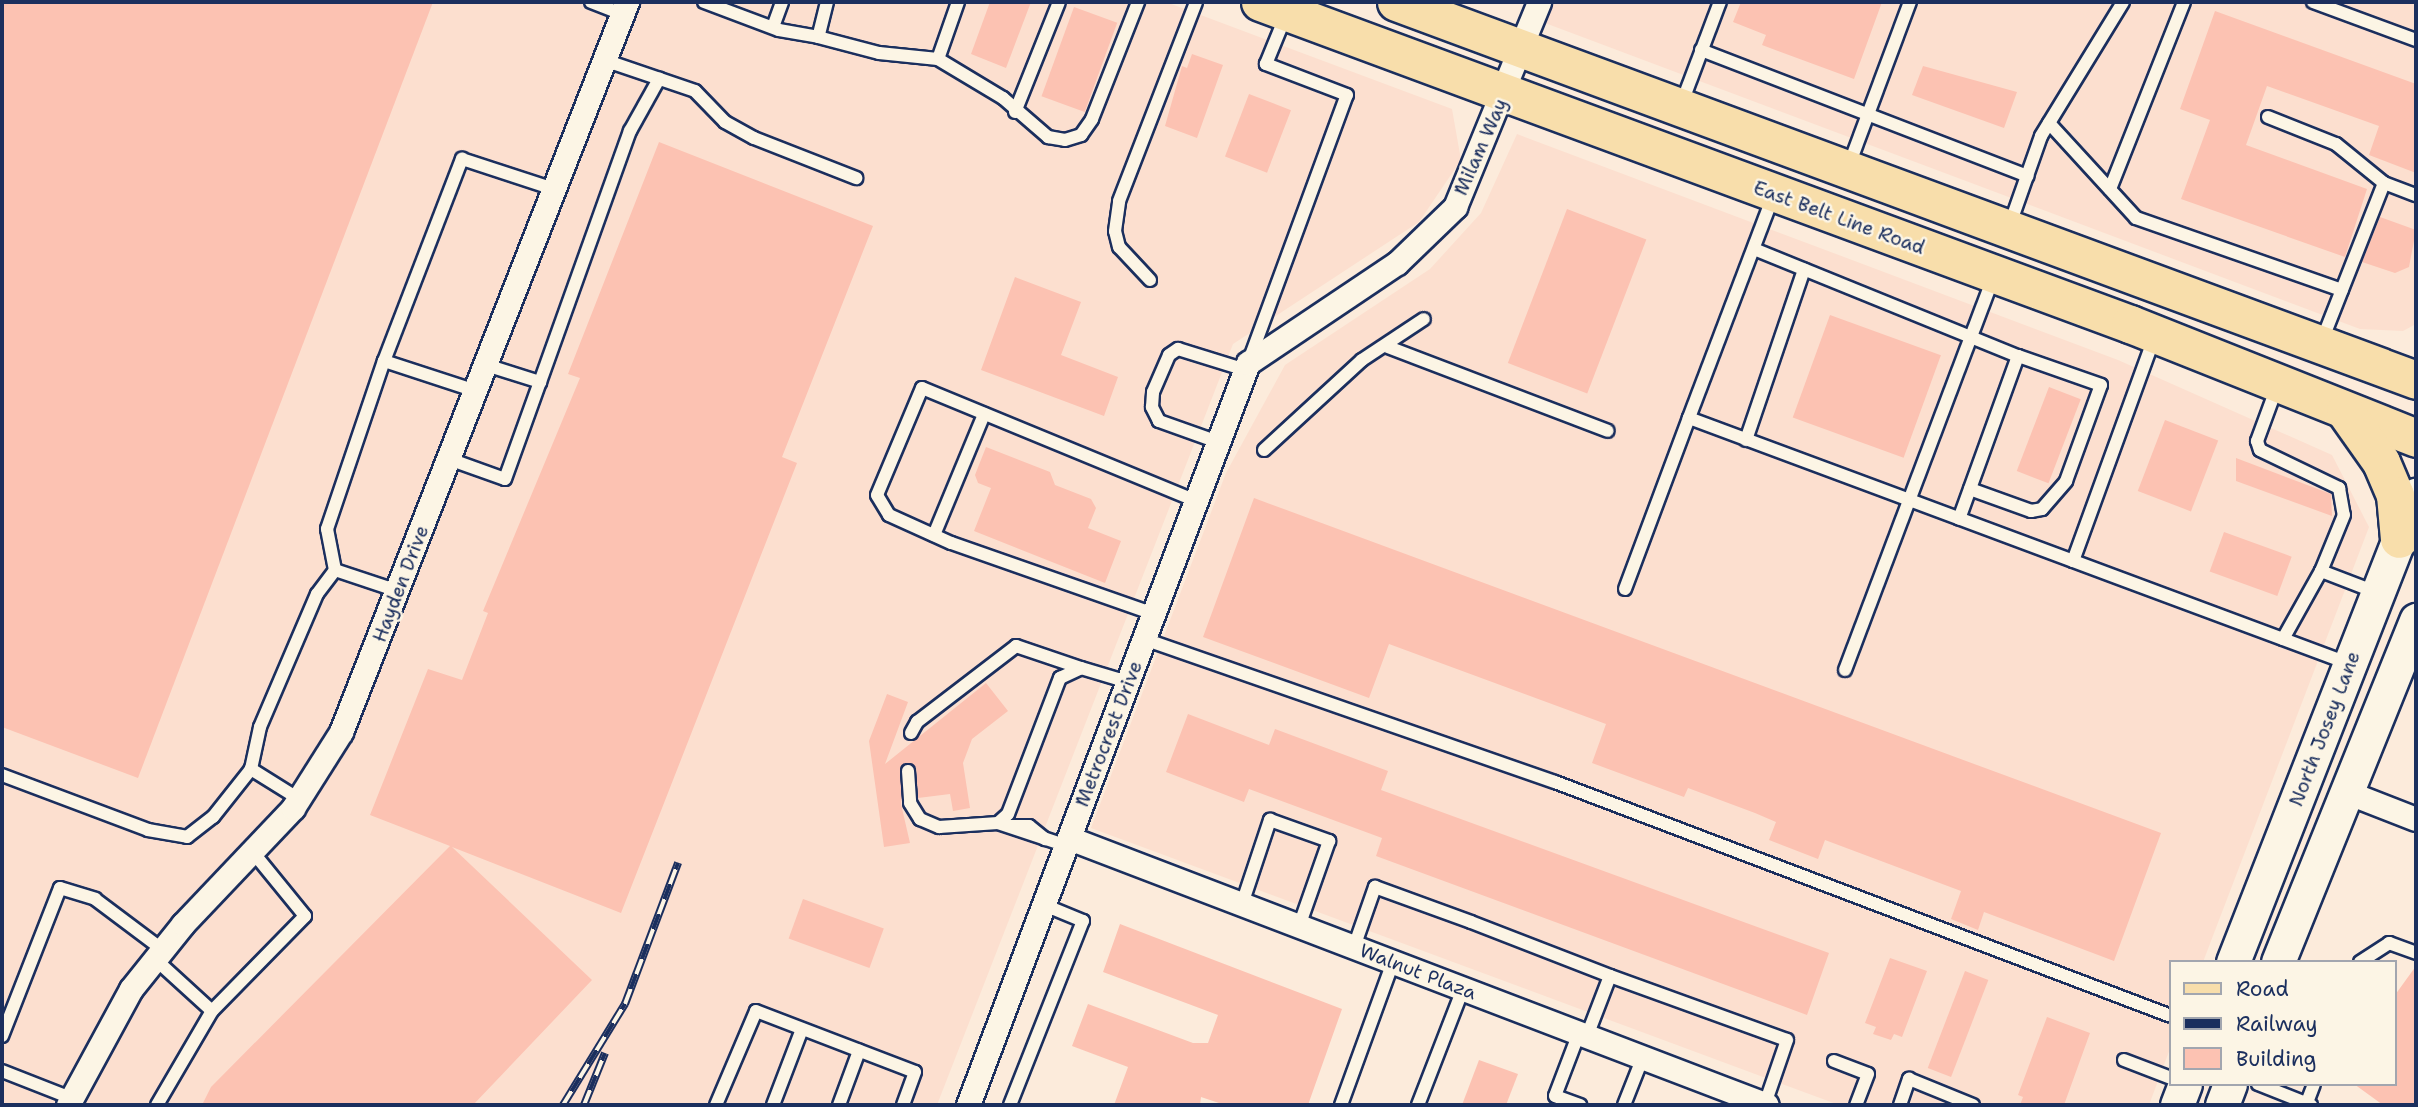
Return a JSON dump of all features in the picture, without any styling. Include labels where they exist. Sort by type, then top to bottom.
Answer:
[{"type":"main road","points":[[1396,2],[1848,167],[2416,380]]},
{"type":"main road","name":"East Belt Line Road","points":[[1274,7],[2155,335],[2416,438]]},
{"type":"main road","points":[[1774,193],[1824,190],[1954,237],[2009,227]]},
{"type":"main road","points":[[1994,275],[2036,264],[2191,316],[2256,319]]},
{"type":"main road","points":[[2329,347],[2416,351]]},
{"type":"main road","points":[[2345,411],[2381,461],[2395,495],[2399,539]]},
{"type":"main road","name":"North Josey Lane","points":[[2234,960],[2416,495]]},
{"type":"main road","name":"North Josey Lane","points":[[2279,960],[2344,791],[2416,620]]},
{"type":"main road","points":[[2177,1105],[2184,1086]]},
{"type":"main road","points":[[2222,1105],[2229,1086]]},
{"type":"street","name":"Milam Way","points":[[1247,366],[1428,236],[1455,207],[1505,93],[1539,2]]},
{"type":"street","name":"Hayden Drive","points":[[70,1102],[131,989],[159,954],[299,799],[341,732],[625,8]]},
{"type":"street","name":"Metrocrest Drive","points":[[968,1105],[1044,905],[1060,841],[1128,682],[1247,366]]},
{"type":"street","points":[[2344,791],[2416,819]]},
{"type":"street","name":"Walnut Plaza","points":[[1060,841],[1242,904],[1761,1104]]},
{"type":"lane","points":[[591,2],[625,8]]},
{"type":"lane","points":[[704,2],[773,27],[879,53],[938,59],[1003,99],[1015,112],[1048,136],[1065,140],[1081,135],[1138,2]]},
{"type":"lane","points":[[773,27],[782,2]]},
{"type":"lane","points":[[818,37],[827,2]]},
{"type":"lane","points":[[938,59],[958,2]]},
{"type":"lane","points":[[1015,112],[1059,2]]},
{"type":"lane","points":[[1150,280],[1119,247],[1119,201],[1196,2]]},
{"type":"lane","points":[[1681,106],[1720,2]]},
{"type":"lane","points":[[1848,167],[1910,2]]},
{"type":"lane","points":[[2009,227],[2049,123],[2123,2]]},
{"type":"lane","points":[[2110,189],[2184,2]]},
{"type":"lane","points":[[2313,2],[2343,7],[2416,40]]},
{"type":"lane","points":[[1218,442],[1159,421],[1152,407],[1153,392],[1169,355],[1178,349],[1247,366],[1347,95],[1266,64],[1274,7]]},
{"type":"lane","points":[[1702,50],[2027,176]]},
{"type":"lane","points":[[604,60],[695,91],[724,122],[754,138],[856,178]]},
{"type":"lane","points":[[449,459],[505,479],[540,382],[552,339],[629,131],[644,110],[659,79]]},
{"type":"lane","points":[[2268,117],[2336,144],[2384,183],[2416,195]]},
{"type":"lane","points":[[2049,123],[2136,218],[2342,290]]},
{"type":"lane","points":[[2,775],[148,830],[187,837],[213,817],[251,769],[260,727],[317,594],[335,570],[327,529],[384,361],[462,159],[554,189]]},
{"type":"lane","points":[[2329,347],[2342,290],[2384,183]]},
{"type":"lane","points":[[1625,589],[1774,193]]},
{"type":"lane","points":[[1754,249],[1972,335],[2018,356],[2101,386],[2066,481],[2042,509],[2031,511],[1970,489]]},
{"type":"lane","points":[[1746,440],[1804,270]]},
{"type":"lane","points":[[1845,670],[1994,275]]},
{"type":"lane","points":[[1264,450],[1362,360],[1388,347],[1424,319]]},
{"type":"lane","points":[[2073,561],[2155,335]]},
{"type":"lane","points":[[1388,347],[1608,431]]},
{"type":"lane","points":[[1959,519],[2018,356]]},
{"type":"lane","points":[[384,361],[476,391]]},
{"type":"lane","points":[[486,365],[540,382]]},
{"type":"lane","points":[[2278,384],[2257,441],[2260,450],[2309,469],[2339,488],[2344,499],[2344,515],[2321,571],[2283,639]]},
{"type":"lane","points":[[1154,614],[934,535],[889,515],[877,495],[922,388],[1196,501]]},
{"type":"lane","points":[[934,535],[984,414]]},
{"type":"lane","points":[[1689,418],[2350,664]]},
{"type":"lane","points":[[335,570],[398,591]]},
{"type":"lane","points":[[2321,571],[2378,593]]},
{"type":"lane","points":[[1144,639],[1555,782],[2170,1016]]},
{"type":"lane","points":[[911,733],[917,722],[1016,646],[1128,682]]},
{"type":"lane","points":[[1004,825],[1059,678],[1081,668]]},
{"type":"lane","points":[[251,769],[299,799]]},
{"type":"lane","points":[[908,771],[910,803],[920,819],[939,827],[1004,825],[1014,833],[1060,841]]},
{"type":"lane","points":[[1242,904],[1270,820],[1329,841],[1299,926]]},
{"type":"lane","points":[[157,1105],[212,1011],[305,916],[252,851]]},
{"type":"lane","points":[[1354,947],[1375,887],[1787,1040],[1761,1104]]},
{"type":"lane","points":[[2,1036],[60,888],[95,900],[159,954],[212,1011]]},
{"type":"lane","points":[[1010,1105],[1083,921],[1044,905]]},
{"type":"lane","points":[[2363,960],[2389,943],[2416,953]]},
{"type":"lane","points":[[1341,1105],[1392,962]]},
{"type":"lane","points":[[1580,1105],[1555,1096],[1610,976]]},
{"type":"lane","points":[[1418,1105],[1463,989]]},
{"type":"lane","points":[[716,1105],[756,1011],[915,1072],[903,1105]]},
{"type":"lane","points":[[773,1105],[803,1029]]},
{"type":"lane","points":[[839,1105],[859,1051]]},
{"type":"lane","points":[[1624,1105],[1643,1058]]},
{"type":"lane","points":[[2124,1060],[2170,1078]]},
{"type":"lane","points":[[1834,1061],[1868,1074],[1856,1105]]},
{"type":"lane","points":[[2,1071],[70,1102]]},
{"type":"lane","points":[[1900,1105],[1909,1079],[1973,1105]]},
{"type":"lane","points":[[2263,1086],[2308,1104],[2313,1086]]},
{"type":"shaded area","points":[[2,2],[1166,2],[1452,109],[1461,160],[1419,222],[1233,344],[937,1105],[2,1105]]},
{"type":"shaded area","points":[[1553,2],[2416,2],[2416,324],[2403,331],[2360,329],[1545,23]]},
{"type":"shaded area","points":[[1517,134],[2118,360],[2332,455],[2369,527],[2204,960],[2170,960],[2170,1049],[2149,1105],[1839,1105],[1091,828],[1226,473],[1285,365],[1430,269],[1481,213]]},
{"type":"building","points":[[2,2],[433,2],[138,778],[2,727]]},
{"type":"building","points":[[990,2],[1031,2],[1006,68],[971,54]]},
{"type":"building","points":[[1741,2],[1882,2],[1854,79],[1762,45],[1766,35],[1733,22]]},
{"type":"building","points":[[1074,7],[1117,23],[1085,112],[1042,96]]},
{"type":"building","points":[[2215,11],[2416,84],[2416,173],[2369,155],[2379,126],[2267,86],[2246,145],[2367,189],[2345,257],[2181,199],[2210,120],[2180,109]]},
{"type":"building","points":[[1192,54],[1223,65],[1197,138],[1165,126],[1182,66],[1187,68]]},
{"type":"building","points":[[1923,66],[2017,92],[2004,128],[1912,95]]},
{"type":"building","points":[[1249,94],[1291,110],[1267,173],[1225,157]]},
{"type":"building","points":[[659,142],[873,226],[782,457],[797,463],[621,913],[452,847],[592,980],[473,1105],[202,1105],[211,1087],[450,846],[370,815],[428,669],[462,680],[488,613],[483,611],[580,378],[568,374]]},
{"type":"building","points":[[1567,209],[1646,239],[1587,394],[1508,363]]},
{"type":"building","points":[[2380,217],[2416,230],[2409,267],[2395,273],[2362,262]]},
{"type":"building","points":[[1015,277],[1081,302],[1061,355],[1118,377],[1104,416],[981,370]]},
{"type":"building","points":[[1830,315],[1941,355],[1904,458],[1793,417]]},
{"type":"building","points":[[2049,387],[2081,399],[2048,483],[2017,471]]},
{"type":"building","points":[[2165,420],[2218,440],[2191,511],[2138,491]]},
{"type":"building","points":[[986,447],[1050,472],[1055,485],[1091,499],[1096,508],[1088,528],[1121,541],[1105,583],[974,531],[991,488],[978,483],[975,475]]},
{"type":"building","points":[[2236,458],[2331,494],[2332,516],[2236,481]]},
{"type":"building","points":[[1254,498],[2161,833],[2114,961],[1984,912],[1978,930],[1951,919],[1961,891],[1825,840],[1818,859],[1769,840],[1776,822],[1755,813],[1688,788],[1684,797],[1592,763],[1606,724],[1389,644],[1369,698],[1203,637]]},
{"type":"building","points":[[2224,532],[2292,557],[2277,596],[2210,571]]},
{"type":"building","points":[[986,683],[1008,711],[972,739],[963,763],[970,808],[953,811],[950,794],[918,798],[916,767],[904,763],[901,804],[910,843],[884,847],[869,741],[887,694],[908,702],[885,764]]},
{"type":"building","points":[[1188,714],[1269,745],[1275,729],[1388,771],[1381,790],[1829,953],[1807,1015],[1376,856],[1382,838],[1249,789],[1244,802],[1166,772]]},
{"type":"building","points":[[803,899],[884,928],[869,968],[789,938]]},
{"type":"building","points":[[1120,924],[1342,1009],[1308,1105],[1225,1105],[1201,1097],[1200,1105],[1114,1105],[1128,1067],[1072,1046],[1088,1004],[1193,1043],[1208,1043],[1218,1015],[1103,972]]},
{"type":"building","points":[[1890,958],[1927,971],[1902,1037],[1894,1034],[1891,1040],[1873,1034],[1876,1027],[1865,1023]]},
{"type":"building","points":[[2416,966],[2416,1105],[2383,1105],[2357,1086],[2397,1086],[2397,992]]},
{"type":"building","points":[[1965,971],[1988,980],[1951,1077],[1928,1068]]},
{"type":"building","points":[[2047,1017],[2090,1033],[2064,1105],[2020,1105],[2023,1097],[2018,1095]]},
{"type":"building","points":[[1479,1060],[1518,1074],[1506,1105],[1462,1105]]},
{"type":"railway","points":[[563,1105],[625,1004],[678,863]]},
{"type":"railway","points":[[584,1105],[605,1053]]}]
